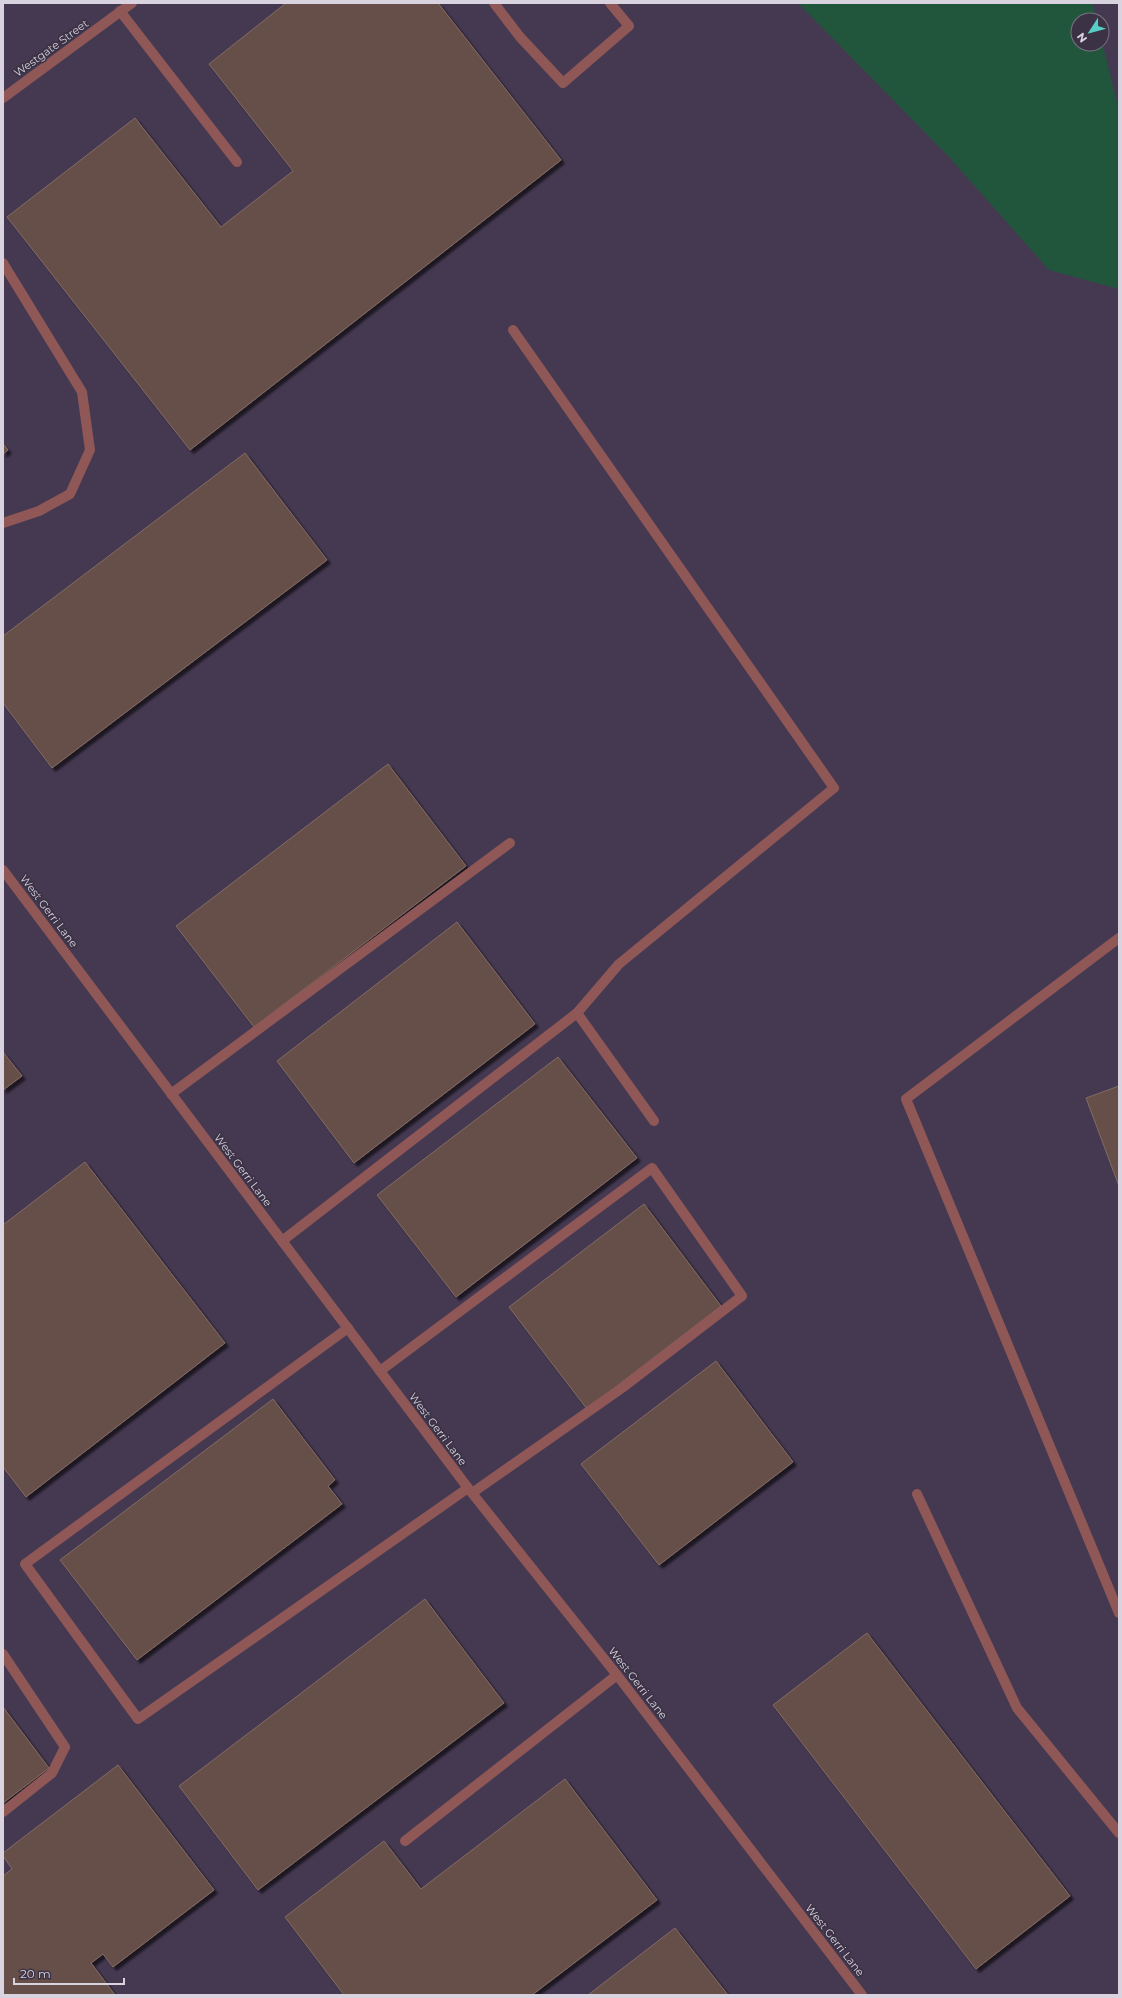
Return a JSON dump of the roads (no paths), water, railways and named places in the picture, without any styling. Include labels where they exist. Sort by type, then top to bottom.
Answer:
[{"type":"street","name":"Westgate Street","points":[[3,98],[132,3]]},
{"type":"street","points":[[494,3],[520,37],[563,83],[629,26],[610,3]]},
{"type":"street","points":[[120,11],[237,162]]},
{"type":"street","points":[[3,263],[82,392],[90,450],[70,494],[40,511],[3,523]]},
{"type":"street","points":[[282,1241],[577,1013],[619,964],[834,788],[513,330]]},
{"type":"street","points":[[171,1094],[510,843]]},
{"type":"street","name":"West Gerri Lane","points":[[3,870],[470,1491],[616,1675],[862,1995]]},
{"type":"street","points":[[1119,938],[906,1099],[1119,1613]]},
{"type":"street","points":[[577,1013],[654,1120]]},
{"type":"street","points":[[348,1328],[25,1564],[138,1719],[622,1388],[742,1296],[652,1168],[380,1371]]},
{"type":"street","points":[[917,1494],[1017,1708],[1119,1833]]},
{"type":"street","points":[[3,1654],[65,1747],[52,1773],[3,1812]]},
{"type":"street","points":[[405,1841],[616,1675]]}]
